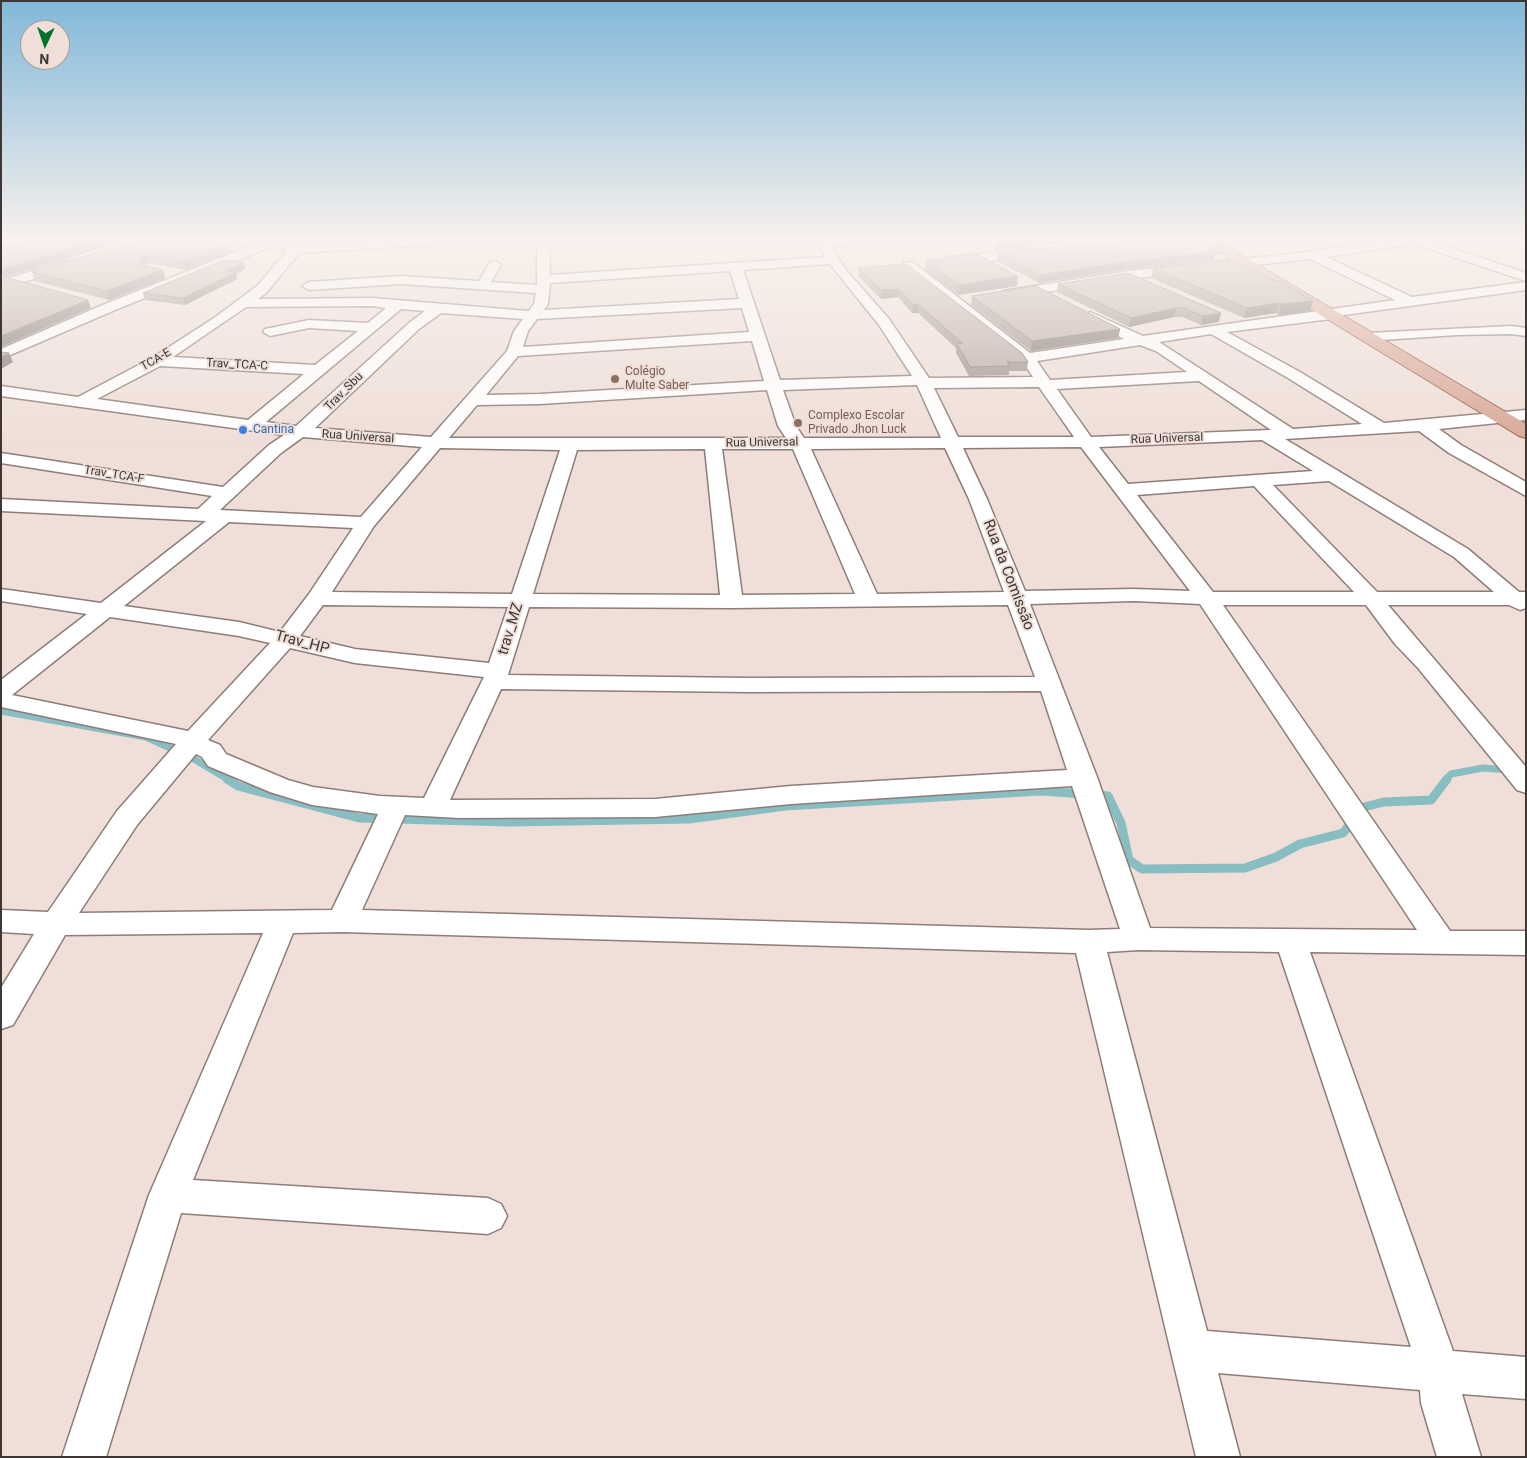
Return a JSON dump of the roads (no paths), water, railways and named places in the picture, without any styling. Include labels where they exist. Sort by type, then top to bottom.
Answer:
[{"type":"main road","points":[[1317,307],[1526,432]]},
{"type":"street","name":"TCA-E","points":[[82,401],[157,361],[239,307]]},
{"type":"street","points":[[252,424],[368,327],[395,307]]},
{"type":"street","points":[[429,307],[533,315],[689,307]]},
{"type":"street","points":[[1,1016],[56,924],[127,818],[191,742],[286,639],[317,598],[366,523],[514,352],[521,331],[539,307]]},
{"type":"street","points":[[750,307],[787,426],[807,458],[869,601]]},
{"type":"street","name":"Rua da Comissão","points":[[873,307],[922,381],[978,499],[1018,598],[1084,777],[1138,939]]},
{"type":"street","points":[[973,307],[1027,358],[1086,442],[1207,598],[1442,943]]},
{"type":"street","points":[[1027,358],[1142,341],[1215,322],[1242,325],[1376,307]]},
{"type":"street","points":[[1,356],[110,308]]},
{"type":"street","name":"Trav_Sbu","points":[[204,514],[275,449],[300,432],[414,326],[438,308]]},
{"type":"street","points":[[1080,311],[1142,341],[1161,348],[1289,434]]},
{"type":"street","points":[[1215,322],[1294,375],[1380,428]]},
{"type":"street","points":[[270,332],[309,324],[368,327]]},
{"type":"street","points":[[1367,337],[1457,330],[1526,332]]},
{"type":"street","points":[[514,352],[758,336]]},
{"type":"street","points":[[9,337],[32,341]]},
{"type":"street","name":"Trav_TCA-C","points":[[157,361],[318,370]]},
{"type":"street","points":[[474,400],[540,400],[775,385],[922,381],[1045,383],[1203,376]]},
{"type":"street","name":"Rua Universal","points":[[1,391],[300,432],[436,442],[570,445],[950,441],[1086,442],[1289,434],[1423,426],[1526,416]]},
{"type":"street","points":[[1423,426],[1455,449],[1526,490]]},
{"type":"street","points":[[1266,435],[1462,553],[1522,601]]},
{"type":"street","points":[[713,444],[719,509],[732,602]]},
{"type":"street","name":"trav_MZ","points":[[434,806],[495,677],[570,445]]},
{"type":"street","name":"Trav_TCA-F","points":[[1,458],[226,493]]},
{"type":"street","points":[[54,507],[99,472]]},
{"type":"street","points":[[1124,490],[1332,475]]},
{"type":"street","points":[[1259,481],[1373,600],[1403,639],[1514,757],[1526,784]]},
{"type":"street","points":[[1,505],[366,523]]},
{"type":"street","points":[[1,692],[226,515]]},
{"type":"street","name":"Trav_HP","points":[[1,595],[239,629],[286,639],[323,650],[365,658],[495,677],[749,685],[1050,684]]},
{"type":"street","points":[[317,598],[732,602],[1134,595],[1207,598],[1522,601]]},
{"type":"street","points":[[1,700],[183,738],[211,751],[217,760],[279,786],[338,800],[396,805],[497,809],[655,808],[791,796],[1084,777]]},
{"type":"street","points":[[342,921],[396,805]]},
{"type":"street","points":[[1,921],[56,924],[342,921],[1089,942],[1138,939],[1526,943]]},
{"type":"street","points":[[84,1457],[168,1195],[282,921]]},
{"type":"street","points":[[1291,941],[1439,1370],[1442,1403],[1458,1457]]},
{"type":"street","points":[[1089,942],[1218,1457]]},
{"type":"street","points":[[168,1195],[488,1216]]},
{"type":"street","points":[[1190,1350],[1526,1378]]},
{"type":"waterway","points":[[1,711],[146,737],[194,759],[229,780]]},
{"type":"waterway","points":[[1446,780],[1451,774],[1483,768],[1508,770]]},
{"type":"waterway","points":[[227,779],[238,786],[359,818],[510,822],[689,819],[785,806],[1041,791],[1084,794]]},
{"type":"waterway","points":[[1095,795],[1108,796],[1121,823],[1129,860],[1142,869],[1245,868],[1276,857],[1300,844],[1343,833],[1364,807],[1384,802],[1431,800],[1447,779]]},
{"type":"place","name":"Colégio Multe Saber","points":[[615,379]]},
{"type":"place","name":"Complexo Escolar Privado Jhon Luck","points":[[798,423]]},
{"type":"place","name":"Cantina","points":[[243,430]]}]
